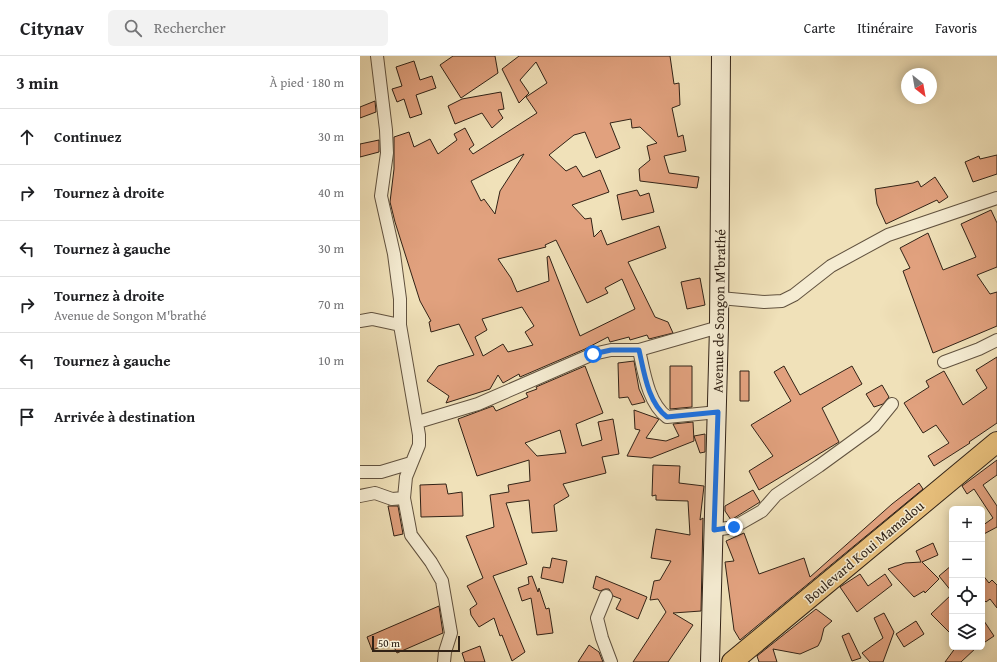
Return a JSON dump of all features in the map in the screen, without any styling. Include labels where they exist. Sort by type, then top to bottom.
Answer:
[{"type":"main road","name":"Boulevard Koui Mamadou","points":[[732,662],[997,442]]},
{"type":"street","points":[[377,56],[386,130],[387,153],[381,196],[394,254],[400,299],[400,325],[412,398],[418,422],[419,445],[406,477],[404,498],[411,535],[442,581],[451,633],[445,652],[444,662]]},
{"type":"street","name":"Avenue de Songon M'brathé","points":[[710,662],[720,327],[721,56]]},
{"type":"street","points":[[720,298],[764,302],[782,301],[794,295],[831,266],[871,243],[888,235],[997,198]]},
{"type":"street","points":[[360,321],[372,319],[400,325]]},
{"type":"street","points":[[418,422],[478,404],[593,354],[611,350],[639,350],[720,327]]},
{"type":"street","points":[[944,362],[979,349],[997,340]]},
{"type":"street","points":[[639,350],[646,380],[659,411],[667,417],[718,412]]},
{"type":"street","points":[[714,530],[734,527],[762,511],[776,495],[874,426],[892,404]]},
{"type":"street","points":[[360,472],[380,472],[411,463]]},
{"type":"street","points":[[375,493],[375,483],[380,472]]},
{"type":"street","points":[[360,496],[375,493],[392,499],[404,498]]},
{"type":"street","points":[[606,596],[597,618],[602,638],[611,662]]},
{"type":"building","points":[[453,56],[495,56],[498,73],[461,98],[440,65]]},
{"type":"building","points":[[519,56],[670,56],[674,84],[679,83],[680,105],[672,108],[678,137],[683,135],[686,151],[664,156],[669,173],[699,177],[697,188],[640,181],[639,169],[650,160],[647,146],[657,143],[640,127],[632,128],[631,119],[610,123],[620,148],[596,158],[585,132],[574,135],[549,155],[566,171],[576,166],[583,177],[600,170],[609,192],[572,205],[585,219],[591,218],[594,237],[601,230],[607,245],[659,226],[666,248],[628,262],[655,317],[668,322],[673,333],[649,339],[647,335],[630,340],[629,337],[610,342],[608,337],[585,349],[520,377],[519,374],[503,383],[498,375],[490,389],[446,403],[449,396],[427,381],[438,366],[474,355],[459,324],[431,332],[429,322],[431,321],[420,301],[390,202],[394,169],[394,137],[409,132],[414,147],[430,139],[438,154],[457,140],[454,134],[465,128],[474,145],[469,149],[473,154],[537,113],[526,97],[547,83],[536,62],[520,80],[529,93],[519,103],[502,69]],"holes":[[[524,154],[500,191],[495,214],[484,199],[481,201],[471,181]],[[556,240],[587,303],[608,293],[605,288],[622,279],[635,309],[580,336],[549,256],[547,257],[549,281],[517,292],[511,278],[498,259],[546,247],[545,245]],[[522,307],[534,326],[525,332],[533,345],[508,352],[503,344],[483,356],[475,337],[487,330],[482,319]]]},
{"type":"building","points":[[414,61],[420,80],[432,76],[436,88],[416,95],[422,114],[410,118],[404,99],[397,102],[392,89],[402,86],[396,67]]},
{"type":"building","points":[[501,92],[504,109],[498,110],[503,118],[492,128],[482,113],[455,124],[448,106],[462,99]]},
{"type":"building","points":[[375,101],[376,112],[360,118],[360,107]]},
{"type":"building","points":[[379,140],[379,152],[360,157],[360,144]]},
{"type":"building","points":[[997,155],[997,174],[973,182],[965,162],[979,156],[980,159]]},
{"type":"building","points":[[935,177],[948,197],[939,203],[937,200],[886,224],[877,204],[875,189],[918,181],[921,187]]},
{"type":"building","points":[[637,190],[640,196],[649,193],[654,212],[622,220],[617,195]]},
{"type":"building","points":[[991,210],[997,223],[997,267],[977,275],[990,294],[997,292],[997,326],[933,353],[903,271],[910,268],[900,248],[928,233],[943,270],[976,257],[961,224]]},
{"type":"building","points":[[700,278],[705,305],[687,309],[681,282]]},
{"type":"building","points":[[997,357],[997,423],[969,442],[970,443],[934,466],[928,456],[949,443],[936,425],[923,433],[904,403],[929,387],[926,381],[944,371],[963,405],[987,388],[976,370]]},
{"type":"building","points":[[634,361],[639,389],[645,402],[632,405],[628,397],[619,398],[618,363]]},
{"type":"building","points":[[585,366],[603,413],[576,424],[582,446],[602,440],[598,422],[613,419],[619,454],[602,457],[606,473],[563,484],[569,496],[554,505],[557,531],[532,533],[529,500],[506,503],[527,564],[493,576],[525,652],[512,661],[502,635],[500,636],[494,618],[479,627],[471,615],[470,609],[477,604],[467,586],[483,578],[466,536],[494,527],[490,495],[509,492],[508,485],[530,481],[529,460],[477,476],[458,419],[493,406],[496,411],[528,397],[526,393],[537,389],[536,387]],"holes":[[[560,430],[566,453],[537,456],[525,443]]]},
{"type":"building","points":[[670,366],[692,366],[692,407],[670,409]]},
{"type":"building","points":[[784,366],[800,395],[852,366],[862,384],[822,408],[839,442],[759,490],[749,471],[773,456],[751,425],[791,401],[774,372]]},
{"type":"building","points":[[740,371],[749,371],[749,401],[740,401]]},
{"type":"building","points":[[882,385],[889,397],[883,404],[874,407],[866,394]]},
{"type":"building","points":[[634,410],[659,419],[646,438],[666,441],[679,436],[673,424],[693,422],[694,441],[651,458],[627,456],[640,430],[635,429]]},
{"type":"building","points":[[705,434],[705,452],[700,453],[694,436]]},
{"type":"building","points":[[997,460],[997,475],[983,485],[997,506],[997,527],[985,533],[985,524],[993,518],[974,489],[967,494],[962,486]]},
{"type":"building","points":[[653,465],[680,466],[679,483],[704,486],[700,520],[703,518],[701,611],[673,613],[693,625],[668,662],[633,662],[666,612],[658,599],[650,600],[654,581],[660,580],[671,561],[651,558],[656,529],[690,535],[688,501],[656,500],[656,495],[652,496]]},
{"type":"building","points":[[919,483],[923,489],[740,640],[734,630],[725,562],[734,561],[726,541],[744,533],[759,574],[804,558],[810,577],[892,504]]},
{"type":"building","points":[[446,484],[448,494],[462,492],[463,516],[421,517],[420,485]]},
{"type":"building","points":[[753,490],[760,502],[731,520],[725,511],[725,506]]},
{"type":"building","points":[[388,506],[398,506],[403,534],[394,536]]},
{"type":"building","points":[[933,543],[938,555],[922,562],[939,579],[925,593],[924,591],[914,597],[888,569],[905,563],[921,562],[916,551]]},
{"type":"building","points":[[552,558],[567,561],[563,583],[541,578],[543,567],[550,568]]},
{"type":"building","points":[[949,568],[949,588],[939,576]]},
{"type":"building","points":[[860,574],[868,586],[885,574],[892,585],[857,612],[840,587]]},
{"type":"building","points":[[532,576],[538,592],[539,588],[546,609],[549,608],[553,633],[537,635],[531,598],[522,601],[518,588],[529,584],[528,577]]},
{"type":"building","points":[[596,576],[647,597],[638,619],[616,609],[621,599],[613,596],[609,589],[600,591],[593,588]]},
{"type":"building","points":[[985,578],[989,583],[992,580],[997,585],[997,608],[990,599],[986,602]]},
{"type":"building","points":[[949,597],[949,632],[931,614]]},
{"type":"building","points":[[439,606],[443,633],[397,653],[392,643],[372,650],[367,637]]},
{"type":"building","points":[[816,609],[832,621],[824,628],[818,646],[800,654],[773,649],[777,662],[759,662],[757,656]]},
{"type":"building","points":[[884,613],[894,632],[883,662],[870,662],[862,653],[883,638],[874,618]]},
{"type":"building","points":[[916,621],[924,634],[904,647],[896,634]]},
{"type":"building","points":[[985,622],[994,636],[985,642]]},
{"type":"building","points":[[849,633],[861,658],[852,661],[842,636]]},
{"type":"building","points":[[589,645],[599,652],[603,662],[578,662]]},
{"type":"building","points":[[480,646],[485,662],[465,662],[462,653]]},
{"type":"building","points":[[954,650],[974,650],[961,662],[945,662]]},
{"type":"route","points":[[593,354],[611,350],[639,350],[646,380],[659,411],[667,417],[718,412],[714,530],[734,527]]}]
